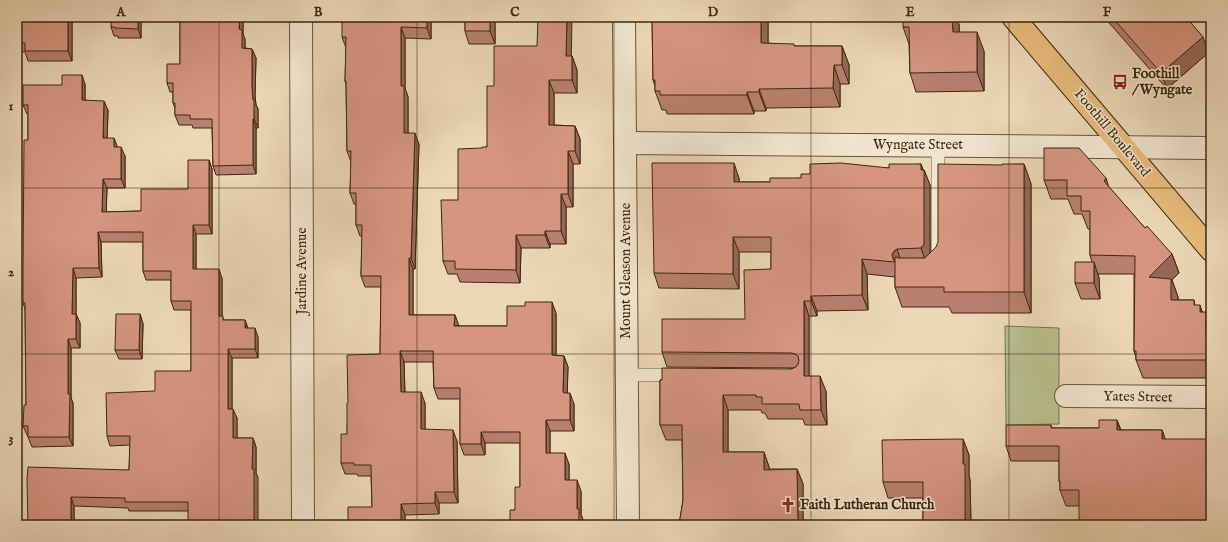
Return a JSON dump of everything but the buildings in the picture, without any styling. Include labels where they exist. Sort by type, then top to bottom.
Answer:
[{"type":"main road","name":"Foothill Boulevard","points":[[1013,17],[1211,250]]},
{"type":"street","name":"Jardine Avenue","points":[[301,17],[303,525]]},
{"type":"street","name":"Mount Gleason Avenue","points":[[624,17],[628,525]]},
{"type":"street","name":"Wyngate Street","points":[[625,143],[1211,148]]},
{"type":"street","name":"Yates Street","points":[[1066,396],[1211,397]]},
{"type":"lane","points":[[934,266],[938,262],[938,146]]},
{"type":"lane","points":[[627,375],[688,375]]},
{"type":"green space","points":[[1005,326],[1059,328],[1059,424],[1006,425]]},
{"type":"place","name":"Foothill / Wyngate","points":[[1120,82]]},
{"type":"place","name":"Faith Lutheran Church","points":[[788,505]]}]
